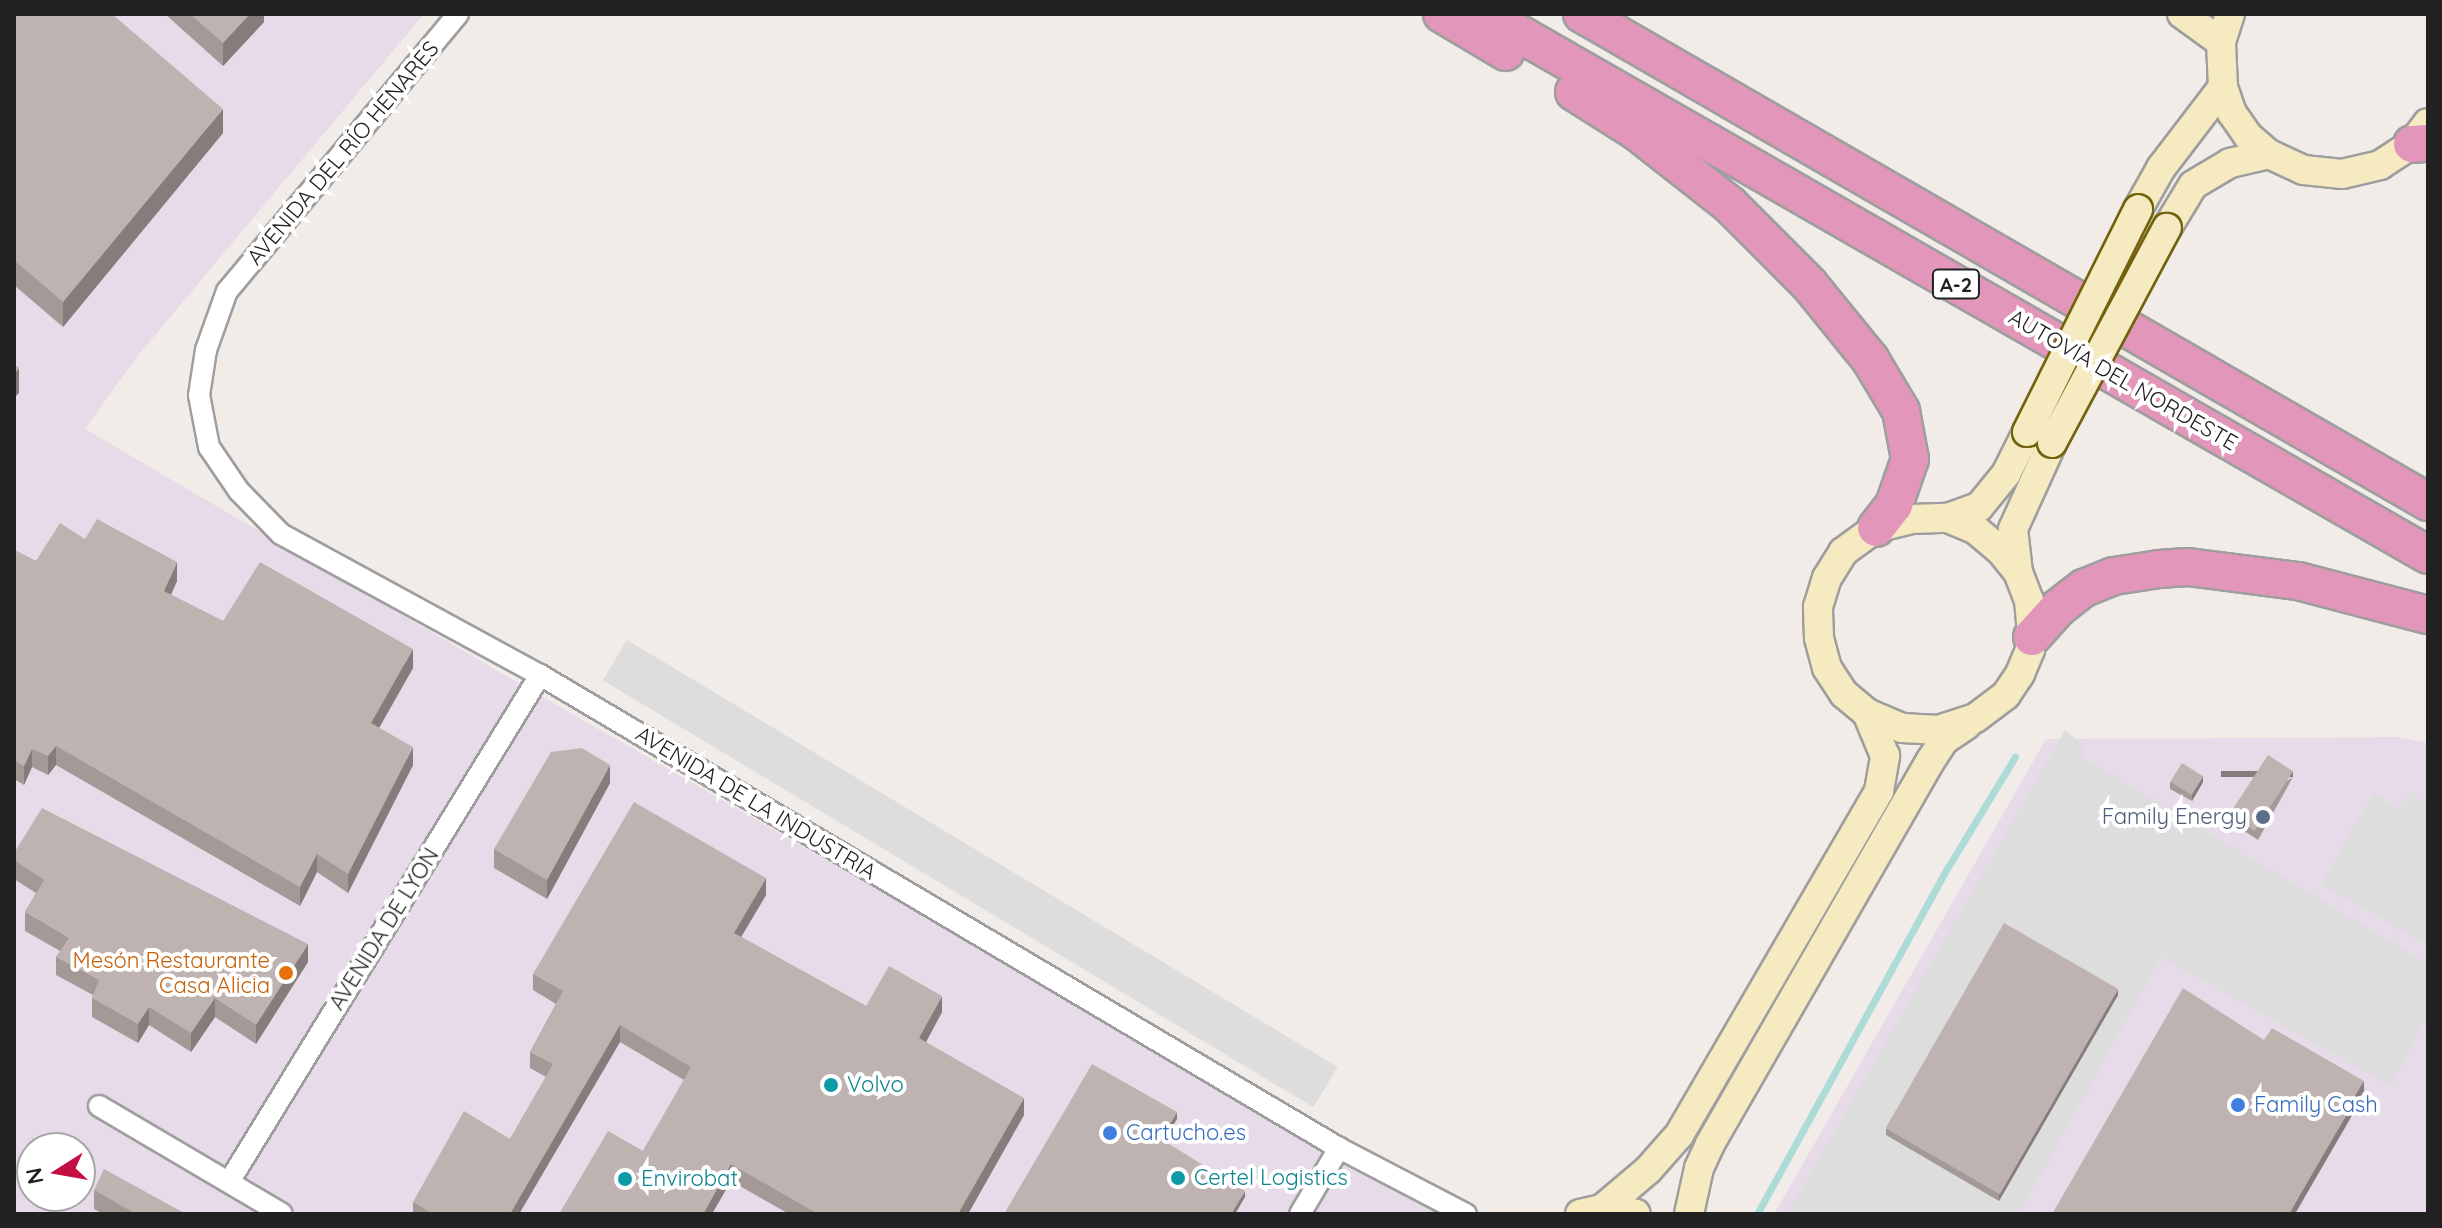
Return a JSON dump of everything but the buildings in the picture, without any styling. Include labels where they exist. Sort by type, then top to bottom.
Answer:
[{"type":"highway","points":[[1442,14],[1597,106],[1671,158],[1730,205],[1840,321],[1890,388],[1908,435],[1910,459],[1906,479],[1894,505],[1876,528]]},
{"type":"highway","name":"AUTOVÍA DEL NORDESTE","points":[[1485,14],[2428,555]]},
{"type":"highway","name":"A-2","points":[[1582,14],[2428,502]]},
{"type":"highway","points":[[2188,364],[2276,390],[2428,475]]},
{"type":"highway","points":[[2032,637],[2058,608],[2084,588],[2114,576],[2188,567],[2298,581],[2428,615]]},
{"type":"main road","points":[[2182,14],[2221,42]]},
{"type":"main road","points":[[2230,14],[2221,42],[2223,87],[2232,113],[2248,136],[2269,154],[2304,170],[2342,174],[2380,165],[2423,137]]},
{"type":"main road","points":[[1689,1214],[1699,1168],[1710,1144],[1931,760],[1944,740],[2006,695],[2020,674],[2032,637],[2029,600],[2018,572],[2013,529],[2040,438],[2138,209],[2161,168],[2223,87]]},
{"type":"main road","points":[[1975,718],[1939,730],[1902,728],[1867,713],[1844,694],[1827,668],[1819,638],[1818,607],[1827,578],[1843,552],[1876,528],[1911,519],[1948,518],[1979,507],[1992,495],[2040,438],[2193,185],[2230,163],[2269,154]]},
{"type":"main road","points":[[1948,518],[1976,530],[2000,550],[2018,572]]},
{"type":"main road","points":[[1591,1211],[1657,1161],[1679,1135],[1879,791],[1885,756],[1867,713]]},
{"type":"main road","points":[[1591,1211],[1636,1214]]},
{"type":"street","name":"AVENIDA DEL RÍO HENARES","points":[[227,291],[458,14]]},
{"type":"street","name":"AVENIDA DE LA INDUSTRIA","points":[[227,291],[206,350],[199,395],[209,447],[239,491],[281,534],[540,675],[1339,1148],[1466,1214]]},
{"type":"street","name":"AVENIDA DE LYON","points":[[229,1182],[540,675]]},
{"type":"street","points":[[99,1106],[282,1214]]},
{"type":"street","points":[[1300,1214],[1339,1148]]},
{"type":"shaded area","points":[[14,14],[424,14],[136,358],[85,429],[546,699],[1445,1214],[14,1214]]},
{"type":"shaded area","points":[[627,640],[1338,1067],[1313,1107],[603,680]]},
{"type":"shaded area","points":[[2065,730],[2084,747],[2082,757],[2428,964],[2428,1017],[2390,1086],[2163,958],[2180,923],[2019,1214],[1787,1214]]},
{"type":"shaded area","points":[[2398,737],[2428,743],[2428,1214],[1774,1214],[2046,739]]},
{"type":"shaded area","points":[[2374,792],[2398,810],[2409,792],[2428,804],[2428,945],[2321,884]]},
{"type":"waterway","points":[[1757,1214],[1948,867],[2015,757]]},
{"type":"place","name":"Family Energy","points":[[2263,817]]},
{"type":"place","name":"Mesón Restaurante Casa Alicia","points":[[286,973]]},
{"type":"place","name":"Volvo","points":[[831,1085]]},
{"type":"place","name":"Family Cash","points":[[2238,1105]]},
{"type":"place","name":"Cartucho.es","points":[[1110,1133]]},
{"type":"place","name":"Certel Logistics","points":[[1178,1178]]},
{"type":"place","name":"Envirobat","points":[[625,1179]]}]
